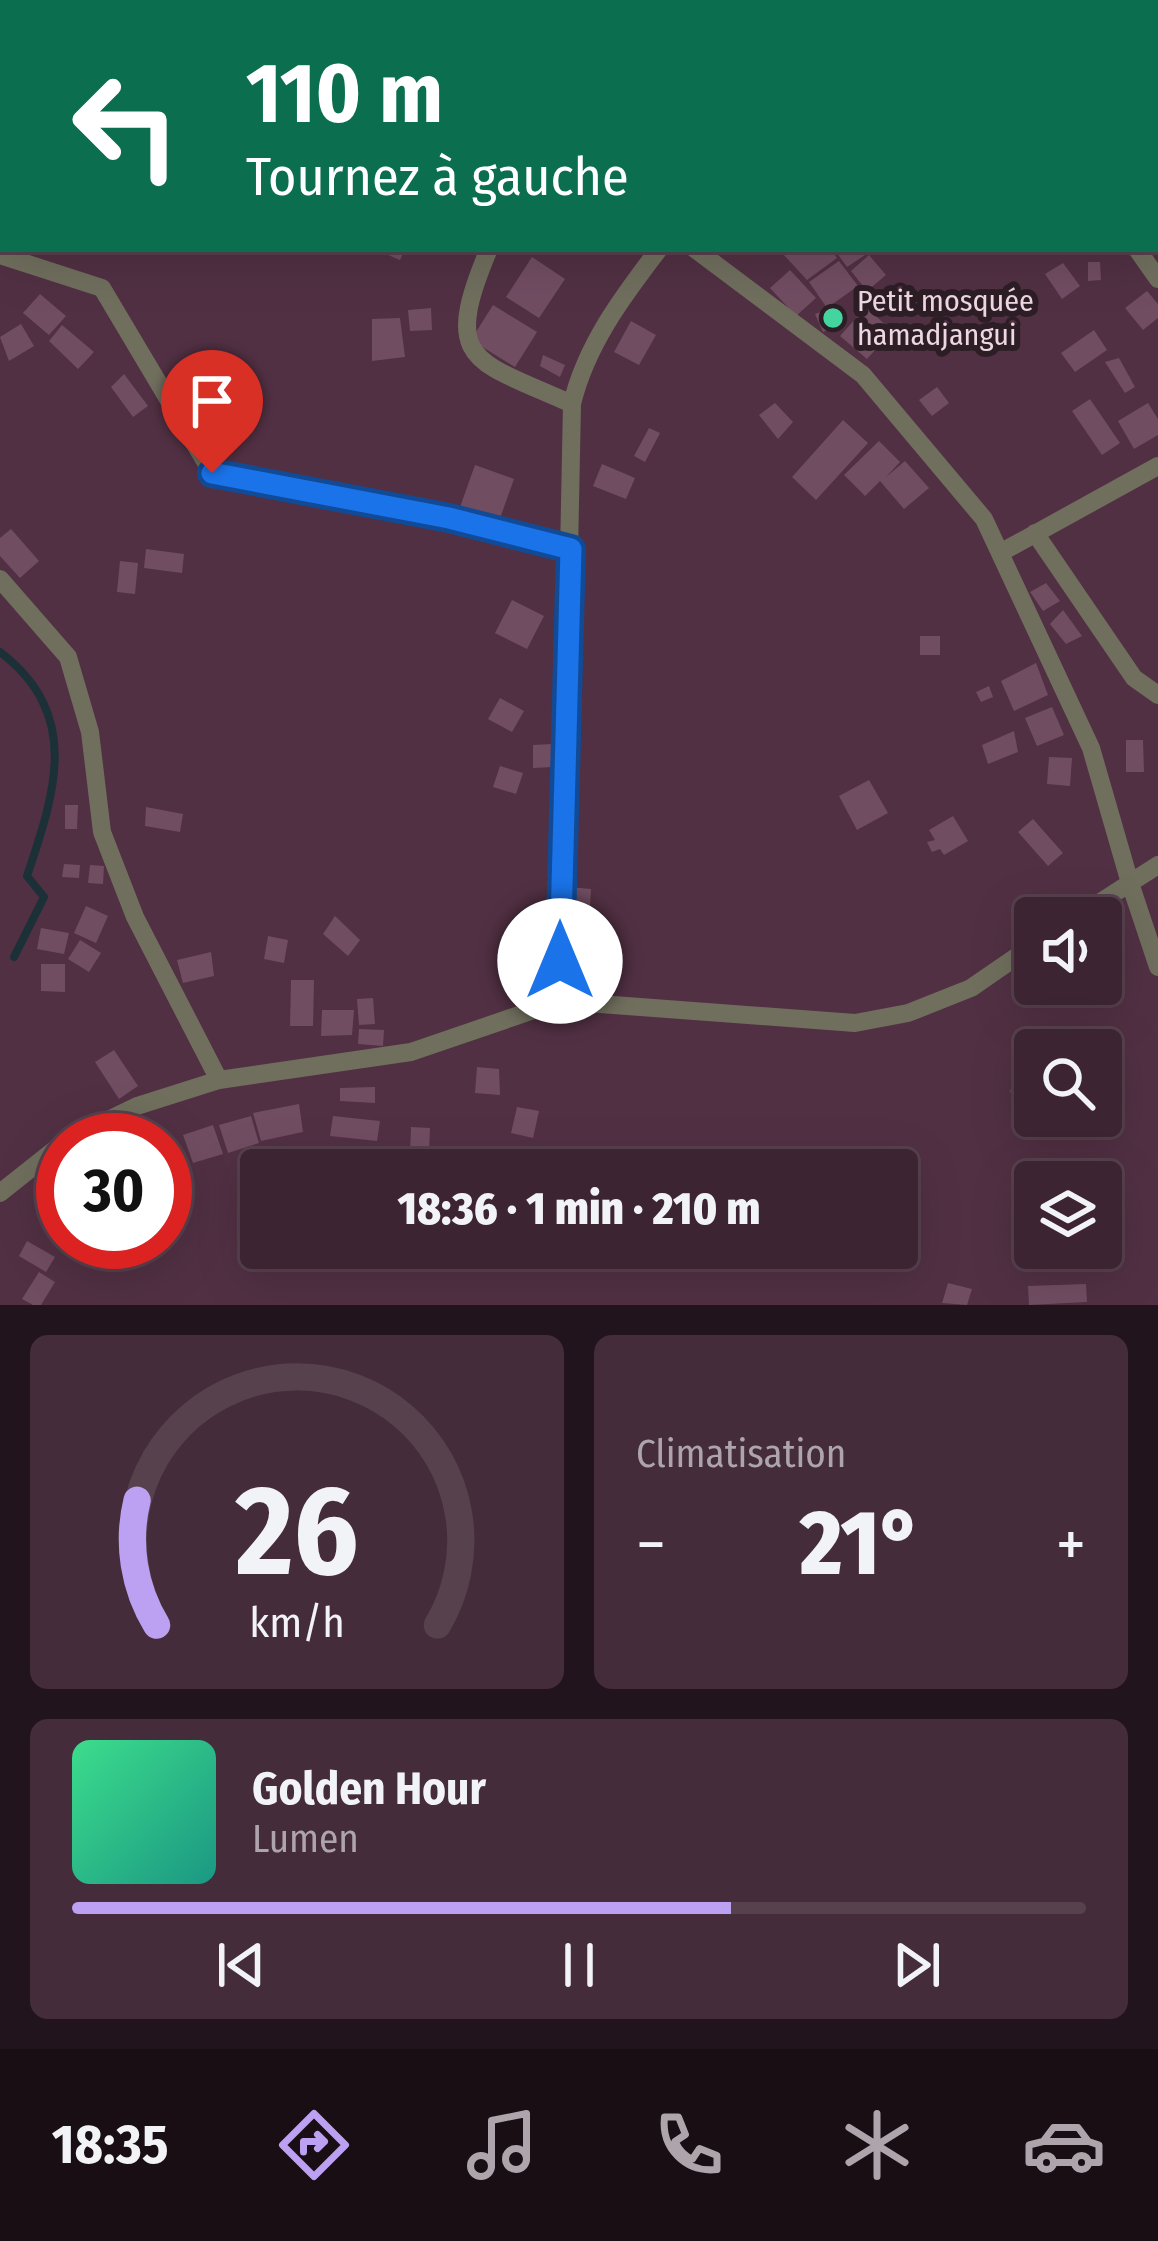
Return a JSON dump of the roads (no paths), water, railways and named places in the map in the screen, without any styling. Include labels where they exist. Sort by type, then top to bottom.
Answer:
[{"type":"street","points":[[488,252],[463,327],[467,347],[484,364],[572,404]]},
{"type":"street","points":[[560,1001],[572,404],[579,373],[618,303],[657,252]]},
{"type":"street","points":[[699,252],[863,375],[984,519],[1090,748],[1158,967]]},
{"type":"street","points":[[1139,252],[1158,279]]},
{"type":"street","points":[[0,255],[102,288],[212,473],[449,518],[571,549]]},
{"type":"street","points":[[1000,554],[1158,466]]},
{"type":"street","points":[[1035,533],[1134,677],[1158,695]]},
{"type":"street","points":[[0,579],[68,657],[90,732],[102,832],[135,917],[219,1080]]},
{"type":"street","points":[[1108,897],[1158,865]]},
{"type":"street","points":[[123,1113],[219,1080],[411,1052],[560,1001],[854,1024],[908,1013],[971,988],[1014,958]]},
{"type":"street","points":[[0,1193],[36,1164]]},
{"type":"waterway","points":[[0,652],[26,676],[43,702],[55,756],[46,814],[27,876],[44,897],[14,957]]},
{"type":"place","name":"Petit mosquée hamadjangui","points":[[833,318]]}]
